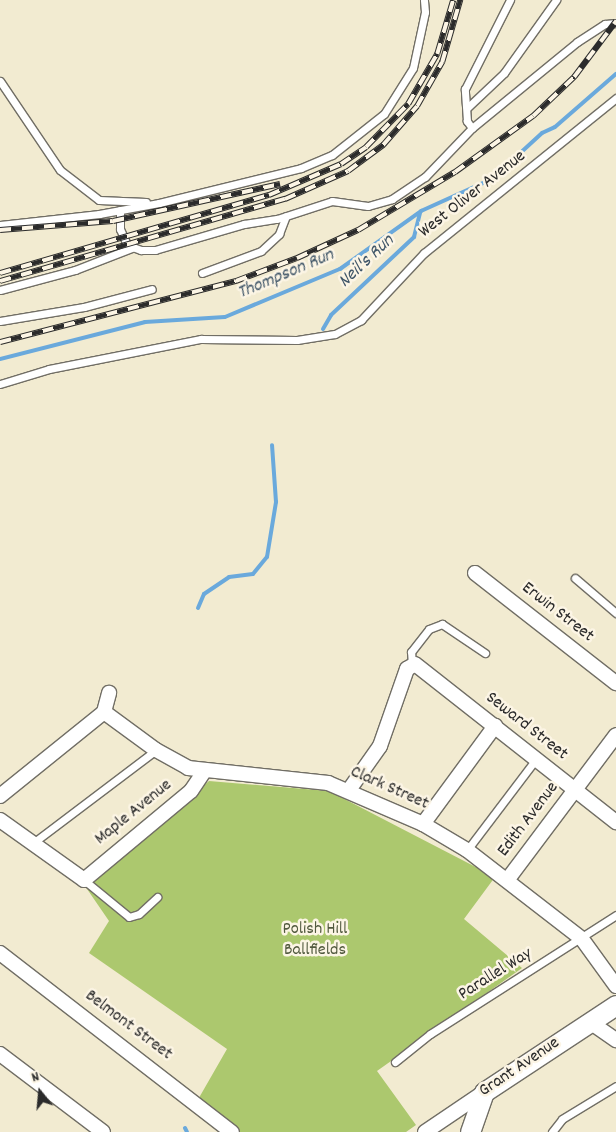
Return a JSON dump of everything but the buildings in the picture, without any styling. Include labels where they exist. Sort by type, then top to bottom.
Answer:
[{"type":"street","name":"Erwin Street","points":[[475,573],[616,683]]},
{"type":"street","name":"Seward Street","points":[[412,665],[419,666],[616,822]]},
{"type":"street","points":[[349,790],[380,746],[401,684],[412,665]]},
{"type":"street","points":[[0,796],[104,712],[108,693]]},
{"type":"street","name":"Clark Street","points":[[104,712],[156,750],[176,762],[204,772],[288,776],[349,790],[423,824],[467,850],[508,879],[582,939],[616,986]]},
{"type":"street","points":[[423,824],[495,726]]},
{"type":"street","name":"Edith Avenue","points":[[508,879],[616,735]]},
{"type":"street","name":"Maple Avenue","points":[[84,880],[191,791],[204,772]]},
{"type":"street","points":[[0,820],[84,880]]},
{"type":"street","name":"Belmont Street","points":[[0,953],[232,1132]]},
{"type":"street","name":"Grant Avenue","points":[[425,1132],[616,1005]]},
{"type":"street","points":[[590,1022],[616,1040]]},
{"type":"street","points":[[0,1054],[103,1132]]},
{"type":"street","points":[[470,1132],[484,1092]]},
{"type":"lane","points":[[0,225],[120,210],[159,203],[301,168],[332,155],[384,114],[413,68],[425,12],[424,0]]},
{"type":"lane","points":[[472,128],[467,121],[465,89],[510,0]]},
{"type":"lane","points":[[467,108],[504,73],[556,0]]},
{"type":"lane","points":[[120,210],[119,220],[122,237],[127,245],[155,250],[244,224],[286,216],[332,201],[368,206],[392,199],[425,178],[472,128],[576,42],[605,24],[616,23]]},
{"type":"lane","points":[[0,80],[60,170],[99,200],[159,203]]},
{"type":"lane","name":"West Oliver Avenue","points":[[0,384],[49,369],[214,338],[268,341],[320,338],[348,328],[373,309],[424,253],[616,98]]},
{"type":"lane","points":[[202,273],[261,251],[280,234],[286,216]]},
{"type":"lane","points":[[0,290],[74,270],[134,247]]},
{"type":"lane","points":[[0,321],[84,307],[152,289]]},
{"type":"lane","points":[[575,578],[616,613]]},
{"type":"lane","points":[[412,665],[411,652],[430,629],[442,624],[484,653]]},
{"type":"lane","points":[[33,843],[156,750]]},
{"type":"lane","points":[[467,850],[537,758]]},
{"type":"lane","points":[[84,880],[129,917],[139,914],[157,897]]},
{"type":"lane","name":"Parallel Way","points":[[395,1062],[430,1034],[582,939],[616,914]]},
{"type":"lane","points":[[552,1132],[562,1119],[616,1086]]},
{"type":"green space","name":"Polish Hill Ballfields","points":[[209,781],[329,791],[495,877],[464,919],[522,968],[377,1071],[416,1125],[406,1132],[237,1132],[196,1103],[227,1049],[89,953],[109,921],[85,886]]},
{"type":"waterway","name":"Thompson Run","points":[[0,359],[145,322],[225,317],[340,269],[421,211],[492,179],[542,133],[555,127],[616,74]]},
{"type":"waterway","name":"Neil's Run","points":[[323,329],[331,315],[414,237],[420,213]]},
{"type":"waterway","name":"Neil's Run","points":[[198,608],[204,594],[229,577],[253,574],[267,557],[276,502],[272,445]]},
{"type":"waterway","name":"Neil's Run","points":[[185,1128],[187,1132]]},
{"type":"railway","points":[[0,273],[269,195],[341,164],[366,147],[408,104],[437,54],[453,0]]},
{"type":"railway","points":[[0,281],[285,199],[348,171],[383,145],[417,106],[442,62],[460,0]]},
{"type":"railway","points":[[0,342],[236,281],[297,258],[358,230],[455,172],[533,116],[574,77],[616,21]]},
{"type":"railway","points":[[0,230],[113,221],[280,184]]}]
